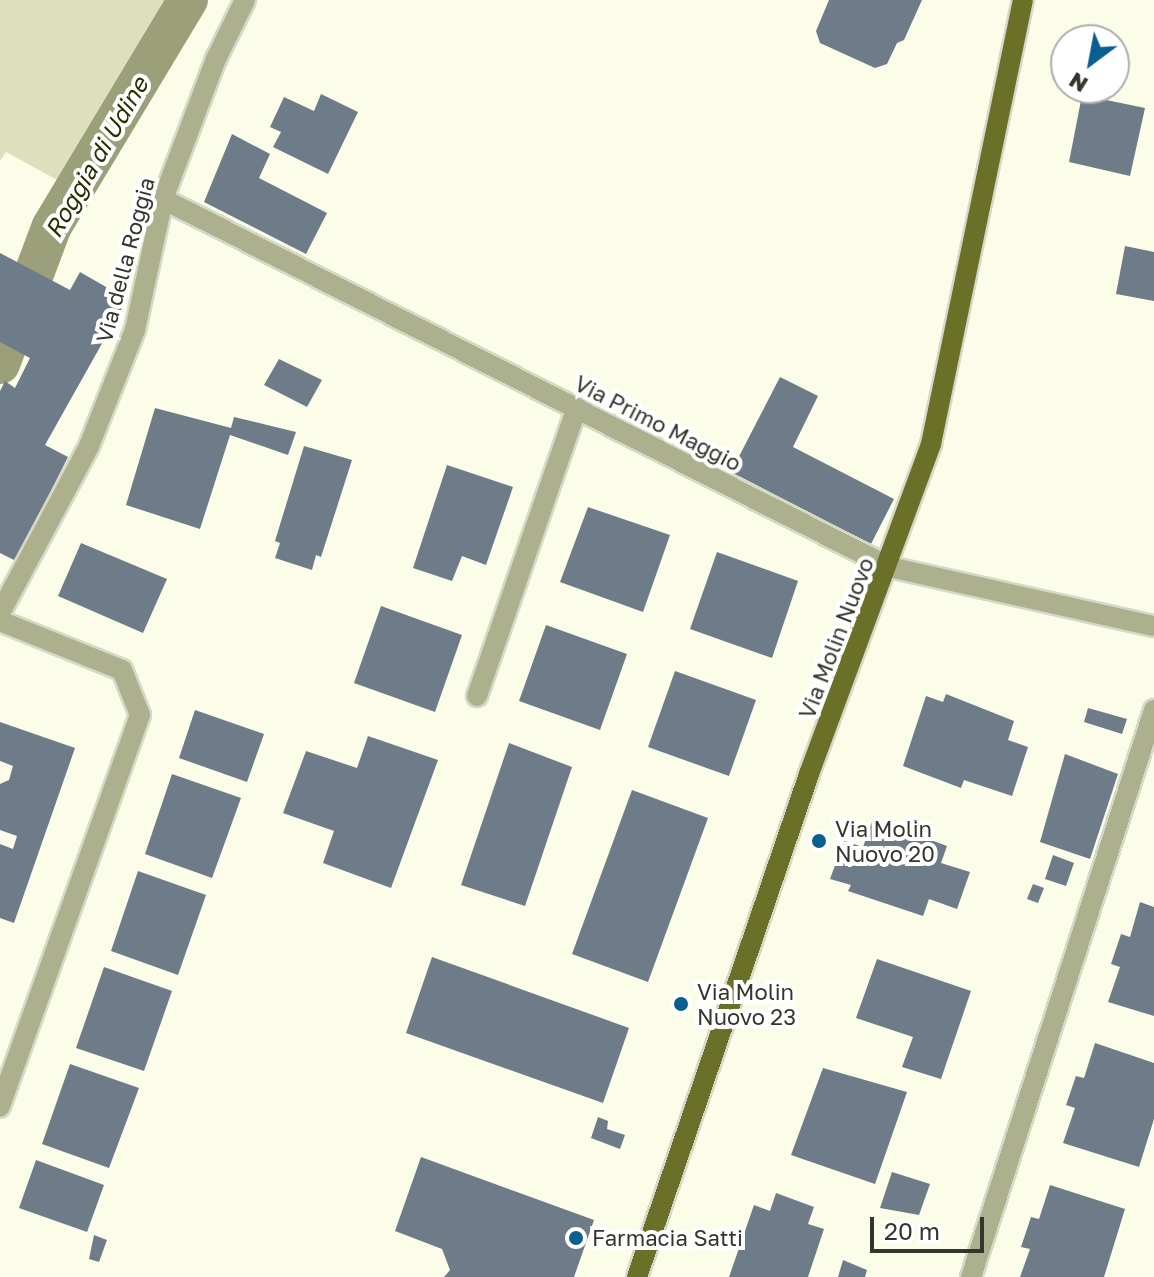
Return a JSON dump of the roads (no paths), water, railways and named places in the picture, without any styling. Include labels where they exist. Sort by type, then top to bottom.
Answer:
[{"type":"main road","name":"Via Molin Nuovo","points":[[637,1277],[809,774],[889,567],[931,444],[1023,0]]},
{"type":"street","name":"Via della Roggia","points":[[0,613],[89,446],[135,330],[163,199],[216,59],[245,0]]},
{"type":"street","name":"Via Primo Maggio","points":[[163,199],[889,567],[1154,626]]},
{"type":"street","points":[[477,696],[577,408]]},
{"type":"street","points":[[0,621],[122,670],[140,715],[0,1107]]},
{"type":"street","points":[[971,1277],[1154,710]]},
{"type":"waterway","name":"Roggia di Udine","points":[[0,364],[52,226],[188,0]]},
{"type":"place","name":"Via Molin Nuovo 20","points":[[819,841]]},
{"type":"place","name":"Via Molin Nuovo 23","points":[[681,1004]]},
{"type":"place","name":"Farmacia Satti","points":[[576,1238]]}]
